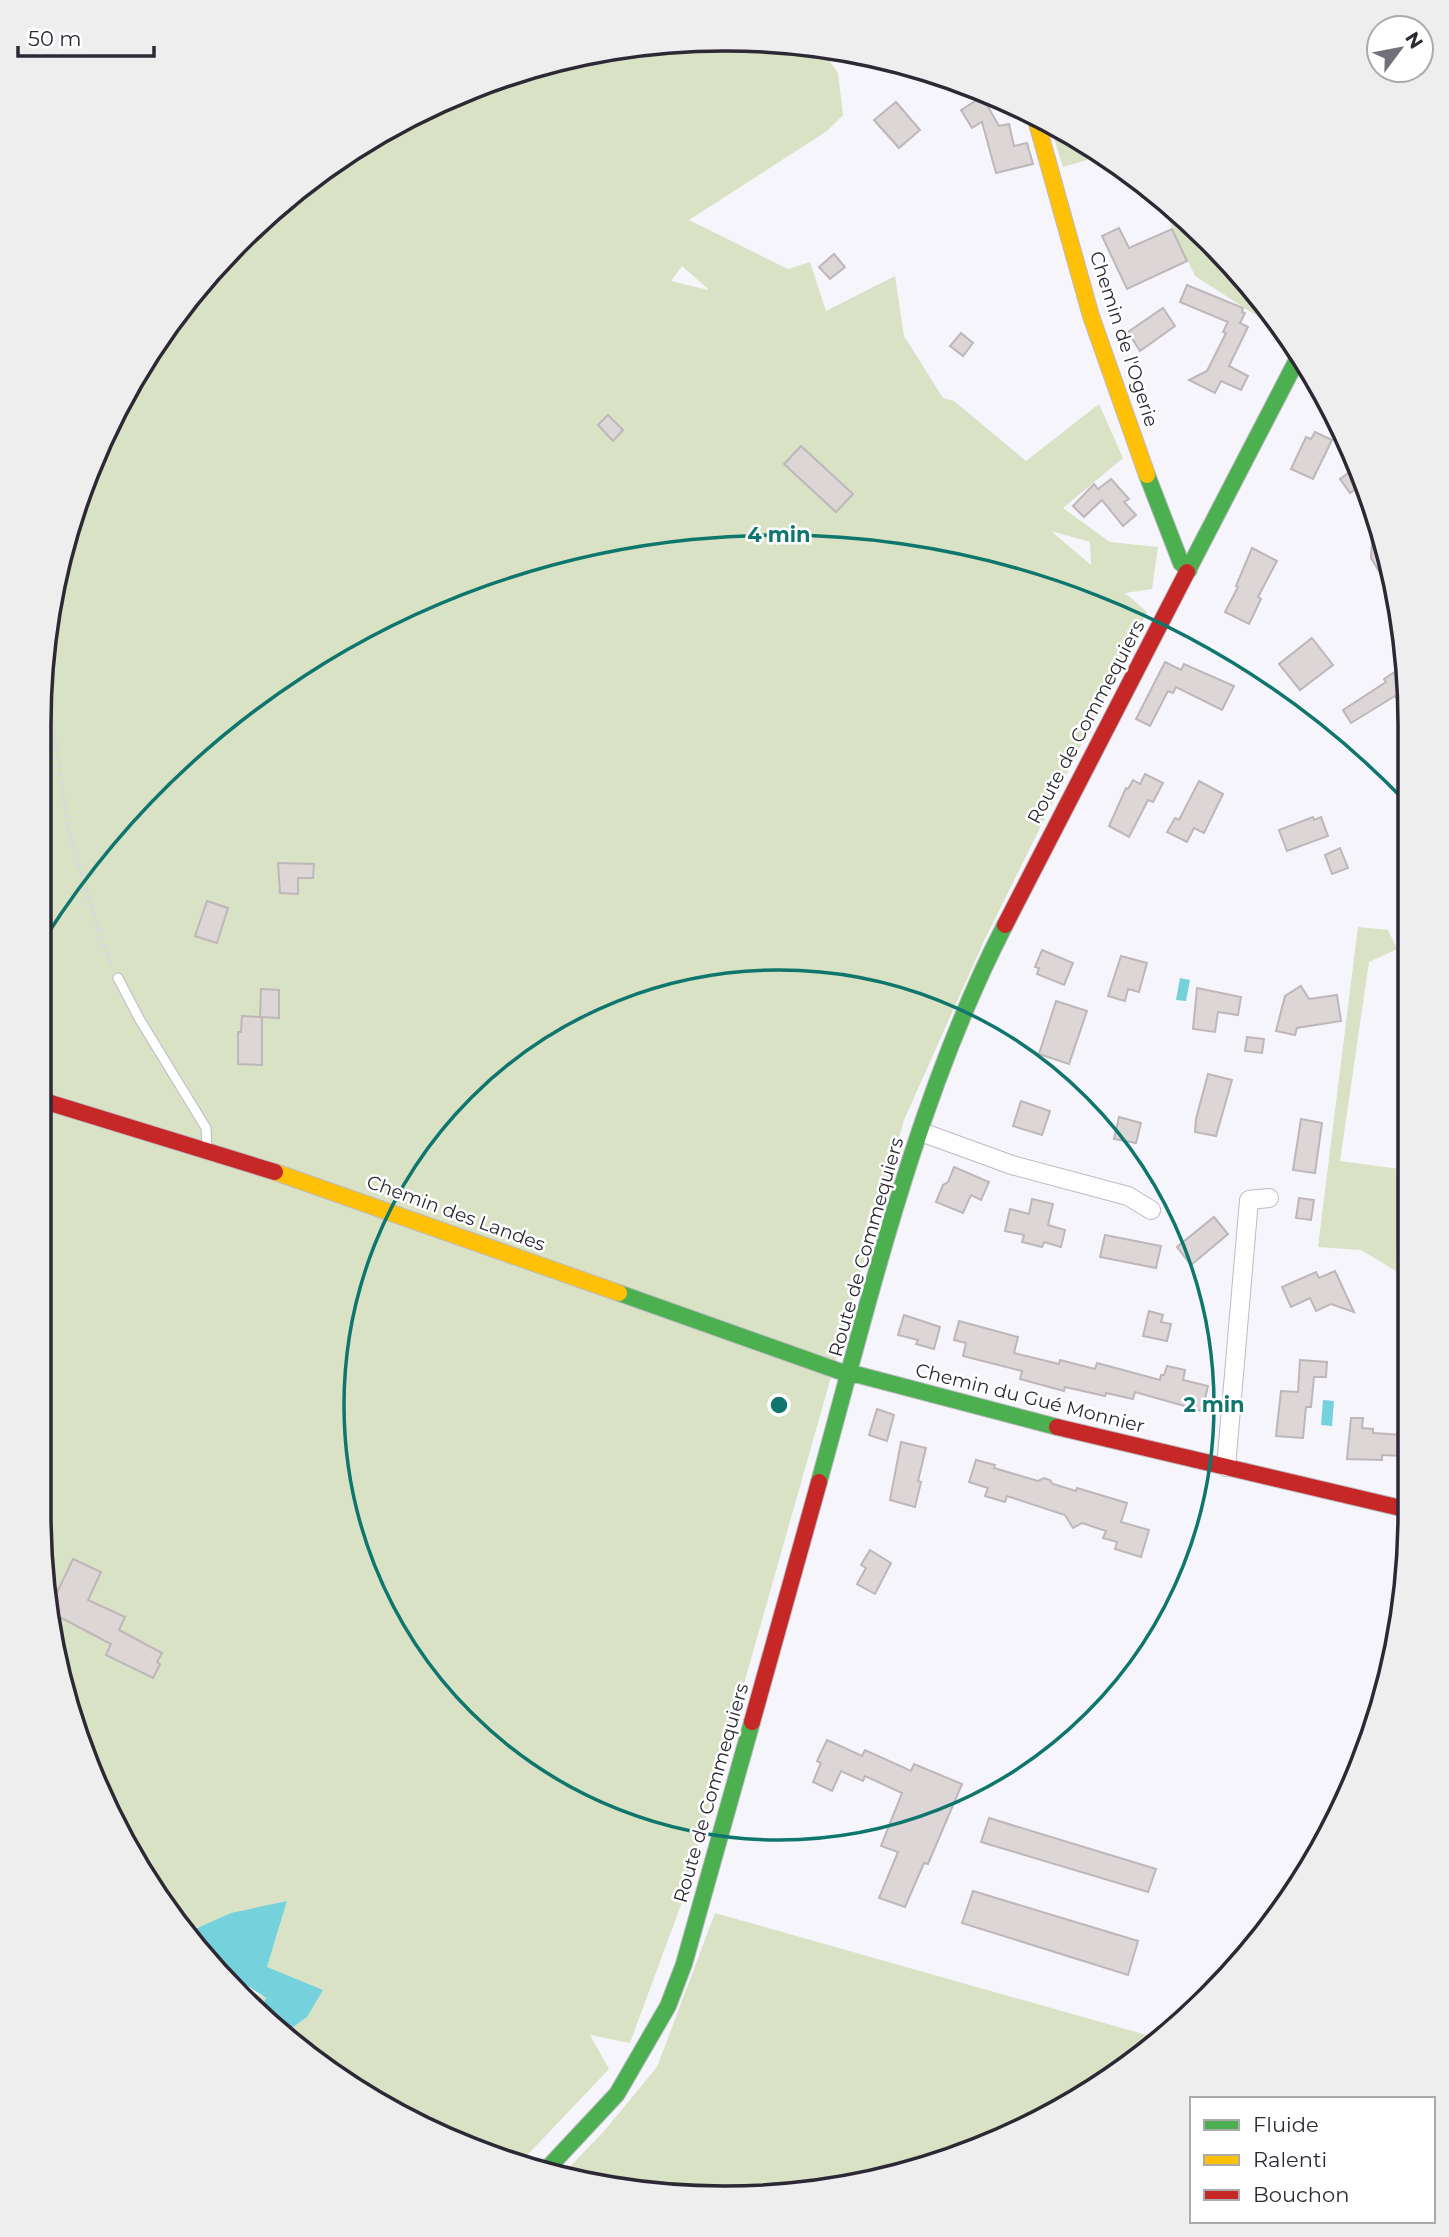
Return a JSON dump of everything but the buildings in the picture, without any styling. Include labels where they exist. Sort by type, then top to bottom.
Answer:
[{"type":"street","name":"Chemin de l'Ogerie","points":[[1039,129],[1091,316],[1181,563],[1189,570]]},
{"type":"street","name":"Route de Commequiers","points":[[553,2164],[617,2094],[668,2006],[684,1964],[883,1252],[921,1132],[983,968],[1295,366]]},
{"type":"street","name":"Chemin des Landes","points":[[51,1103],[276,1172],[850,1375]]},
{"type":"street","points":[[921,1132],[1012,1165],[1128,1196],[1151,1210]]},
{"type":"street","points":[[1226,1467],[1249,1200],[1269,1198]]},
{"type":"street","name":"Chemin du Gué Monnier","points":[[850,1375],[859,1375],[950,1400],[1398,1507]]},
{"type":"lane","points":[[118,978],[140,1020],[206,1128],[207,1151]]},
{"type":"path","points":[[51,711],[68,828],[101,938],[118,978]]},
{"type":"green space","points":[[724,51],[769,52],[828,60],[838,73],[843,115],[827,131],[689,220],[788,269],[810,262],[826,311],[895,276],[904,336],[943,398],[954,401],[1026,461],[1099,404],[1123,458],[1063,508],[1110,542],[1158,547],[1152,589],[1125,593],[1147,612],[984,941],[904,1120],[682,1902],[630,2043],[590,2035],[609,2069],[527,2156],[467,2135],[427,2117],[350,2073],[291,2028],[307,2017],[267,1967],[287,1901],[194,1928],[190,1923],[141,1849],[102,1770],[74,1687],[57,1600],[51,1512],[51,724],[57,637],[74,550],[102,467],[120,427],[164,350],[218,280],[248,248],[314,190],[350,164],[427,120],[467,102],[550,74],[593,64],[680,52]],"holes":[[[682,266],[708,290],[671,281]],[[1051,531],[1090,542],[1091,565]]]},
{"type":"green space","points":[[1054,137],[1091,159],[1063,167]]},
{"type":"green space","points":[[1167,216],[1231,280],[1261,317],[1260,318],[1195,276]]},
{"type":"green space","points":[[1358,927],[1388,930],[1397,949],[1369,962],[1340,1161],[1398,1169],[1396,1271],[1361,1250],[1318,1247]]},
{"type":"green space","points":[[715,1913],[1149,2036],[1099,2073],[1022,2117],[941,2150],[856,2173],[769,2185],[724,2186],[637,2180],[569,2167],[605,2130],[657,2067]]},
{"type":"green space","points":[[250,1991],[266,1998],[263,2003]]},
{"type":"water","points":[[1180,978],[1190,980],[1186,1001],[1176,1000]]},
{"type":"water","points":[[1323,1400],[1334,1401],[1332,1426],[1321,1425]]},
{"type":"water","points":[[287,1901],[267,1967],[323,1990],[307,2017],[291,2028],[263,2003],[266,1998],[240,1981],[195,1929],[231,1913]]},
{"type":"traffic: fast","points":[[1187,572],[1294,365]]},
{"type":"traffic: fast","points":[[1147,475],[1181,563],[1189,570]]},
{"type":"traffic: fast","points":[[819,1482],[877,1270],[921,1127],[974,990],[1005,925]]},
{"type":"traffic: fast","points":[[619,1293],[850,1375],[859,1375],[1057,1427]]},
{"type":"traffic: fast","points":[[552,2163],[617,2094],[668,2006],[684,1964],[752,1722]]},
{"type":"traffic: slow","points":[[1039,129],[1091,316],[1147,475]]},
{"type":"traffic: slow","points":[[275,1172],[619,1293]]},
{"type":"traffic: jam","points":[[1005,925],[1187,572]]},
{"type":"traffic: jam","points":[[51,1103],[275,1172]]},
{"type":"traffic: jam","points":[[1057,1427],[1398,1507]]},
{"type":"traffic: jam","points":[[752,1722],[819,1482]]}]
